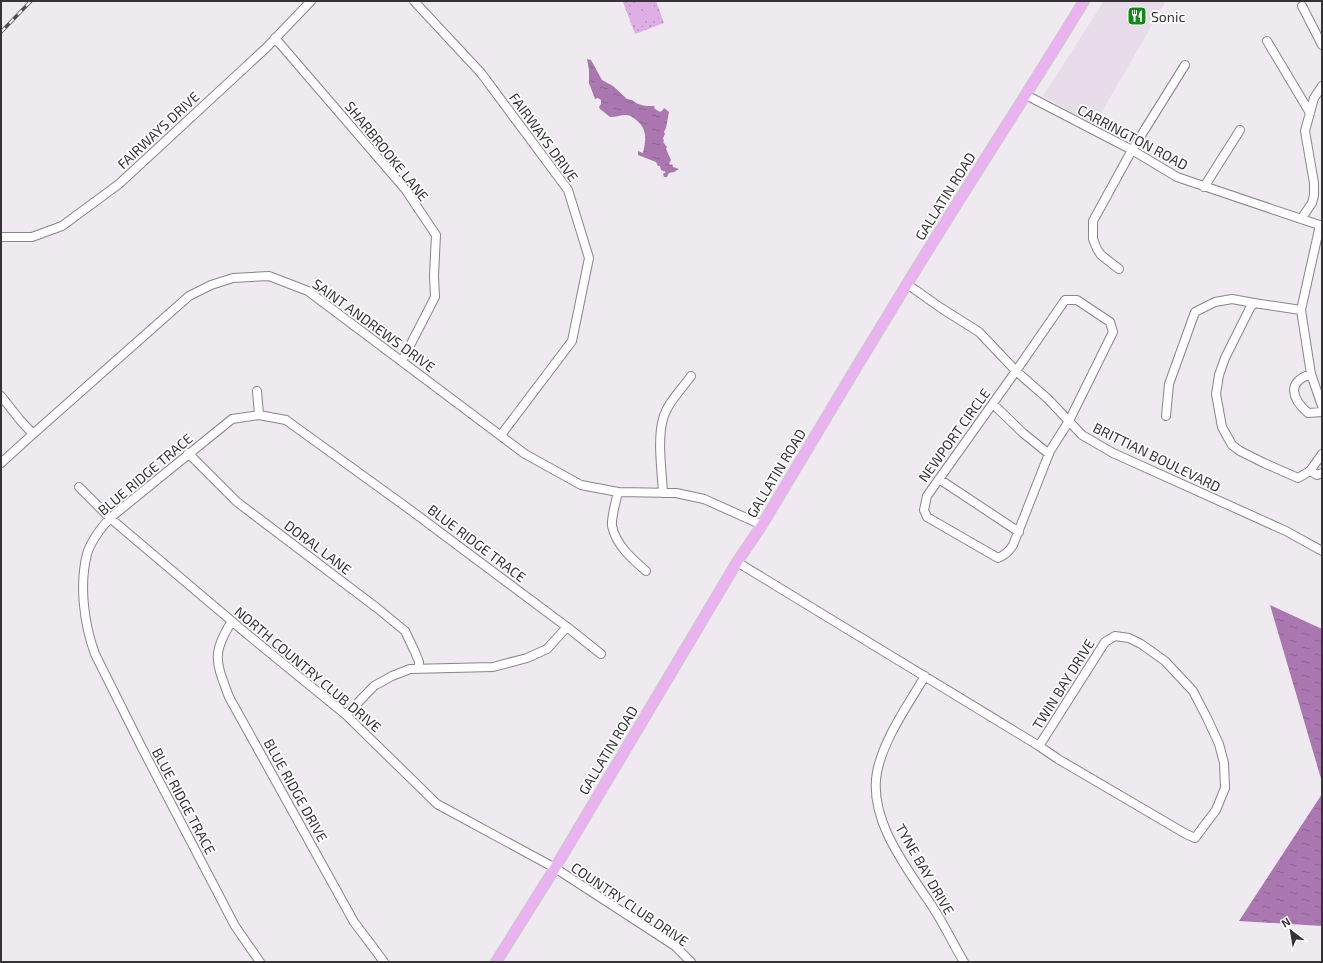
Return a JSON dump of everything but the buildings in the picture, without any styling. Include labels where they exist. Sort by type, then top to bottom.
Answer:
[{"type":"main road","name":"GALLATIN ROAD","points":[[496,962],[737,562],[762,525],[907,284],[1084,1]]},
{"type":"street","name":"FAIRWAYS DRIVE","points":[[1,237],[32,237],[62,226],[119,184],[276,38],[311,1]]},
{"type":"street","name":"FAIRWAYS DRIVE","points":[[414,1],[481,73],[568,190],[589,258],[572,341],[501,435]]},
{"type":"street","points":[[1302,6],[1322,45]]},
{"type":"street","name":"SHARBROOKE LANE","points":[[276,38],[405,189],[436,235],[434,275],[435,297],[402,361]]},
{"type":"street","points":[[1267,41],[1310,113]]},
{"type":"street","points":[[1119,269],[1101,255],[1097,249],[1093,239],[1093,221],[1132,150],[1185,65]]},
{"type":"street","points":[[1301,219],[1312,203],[1314,195],[1314,183],[1305,131],[1314,98],[1321,88]]},
{"type":"street","name":"CARRINGTON ROAD","points":[[1026,95],[1132,150],[1177,177],[1321,225],[1301,310],[1311,374],[1322,406]]},
{"type":"street","points":[[1204,186],[1240,130]]},
{"type":"street","name":"SAINT ANDREWS DRIVE","points":[[1,463],[189,296],[212,285],[233,278],[269,276],[308,291],[525,454],[581,485],[618,492],[662,494],[676,493],[704,499],[762,525]]},
{"type":"street","name":"BRITTIAN BOULEVARD","points":[[907,284],[979,332],[1016,371],[1048,399],[1082,435],[1113,453],[1286,531],[1322,551]]},
{"type":"street","points":[[1166,416],[1169,384],[1195,312],[1215,302],[1232,299],[1301,310]]},
{"type":"street","name":"NEWPORT CIRCLE","points":[[1065,300],[1077,300],[1110,322],[1113,332],[1069,421],[1048,454],[1019,532],[1009,551],[1004,556],[998,558],[927,517],[924,510],[927,496],[993,404],[1065,300]]},
{"type":"street","points":[[1254,303],[1246,315],[1218,375],[1216,394],[1222,427],[1232,445],[1264,463],[1298,478],[1310,471],[1322,454]]},
{"type":"street","points":[[1311,374],[1303,377],[1298,382],[1294,388],[1294,395],[1300,406],[1308,413],[1322,412]]},
{"type":"street","points":[[662,494],[661,434],[663,418],[670,404],[691,376]]},
{"type":"street","points":[[257,391],[260,415]]},
{"type":"street","points":[[1,396],[33,434]]},
{"type":"street","points":[[993,404],[1023,433],[1048,454]]},
{"type":"street","name":"BLUE RIDGE TRACE","points":[[260,962],[232,920],[142,748],[90,641],[85,618],[84,596],[87,553],[97,534],[110,518],[188,453],[232,419],[260,415],[286,420],[409,509],[601,654]]},
{"type":"street","name":"DORAL LANE","points":[[188,453],[237,502],[378,608],[405,631],[419,662],[419,668]]},
{"type":"street","points":[[1310,471],[1317,475],[1322,473]]},
{"type":"street","points":[[939,479],[1019,532]]},
{"type":"street","name":"NORTH COUNTRY CLUB DRIVE","points":[[79,488],[110,518],[232,622],[346,715],[437,804],[554,868]]},
{"type":"street","points":[[618,492],[612,525],[618,541],[631,558],[646,571]]},
{"type":"street","points":[[737,562],[1039,746]]},
{"type":"street","name":"BLUE RIDGE DRIVE","points":[[232,622],[223,636],[217,655],[220,673],[229,696],[354,922],[383,962]]},
{"type":"street","points":[[346,715],[374,686],[392,676],[410,669],[493,667],[527,658],[547,648],[567,627]]},
{"type":"street","name":"TWIN BAY DRIVE","points":[[1115,636],[1129,638],[1141,644],[1165,661],[1193,692],[1219,744],[1224,763],[1225,788],[1216,810],[1195,838],[1058,759],[1039,746],[1105,642],[1115,636]]},
{"type":"street","name":"TYNE BAY DRIVE","points":[[925,676],[887,742],[877,771],[875,792],[880,815],[893,846],[933,908],[964,962]]},
{"type":"street","name":"COUNTRY CLUB DRIVE","points":[[554,868],[675,946],[691,962]]},
{"type":"shaded area","points":[[652,1],[659,19],[649,23],[641,2]]},
{"type":"shaded area","points":[[656,1],[664,23],[635,34],[623,2]]},
{"type":"shaded area","points":[[1104,1],[1166,1],[1094,125],[1043,96]]},
{"type":"shaded area","points":[[638,3],[646,24],[636,28],[628,7]]},
{"type":"water","points":[[587,59],[591,60],[602,80],[613,86],[627,99],[643,105],[654,106],[655,109],[660,112],[664,108],[669,112],[663,142],[667,147],[666,149],[671,160],[669,164],[672,164],[673,167],[679,169],[669,173],[667,177],[664,177],[663,174],[666,172],[661,170],[660,166],[658,166],[656,162],[638,155],[638,151],[643,153],[645,143],[644,130],[635,119],[630,116],[624,115],[610,117],[600,109],[599,107],[601,100],[598,98],[595,99],[589,83]]},
{"type":"water","points":[[1270,605],[1322,629],[1322,782]]},
{"type":"water","points":[[1322,794],[1322,926],[1239,921]]},
{"type":"railway","points":[[1,32],[31,1]]},
{"type":"place","name":"Sonic","points":[[1137,16]]}]
